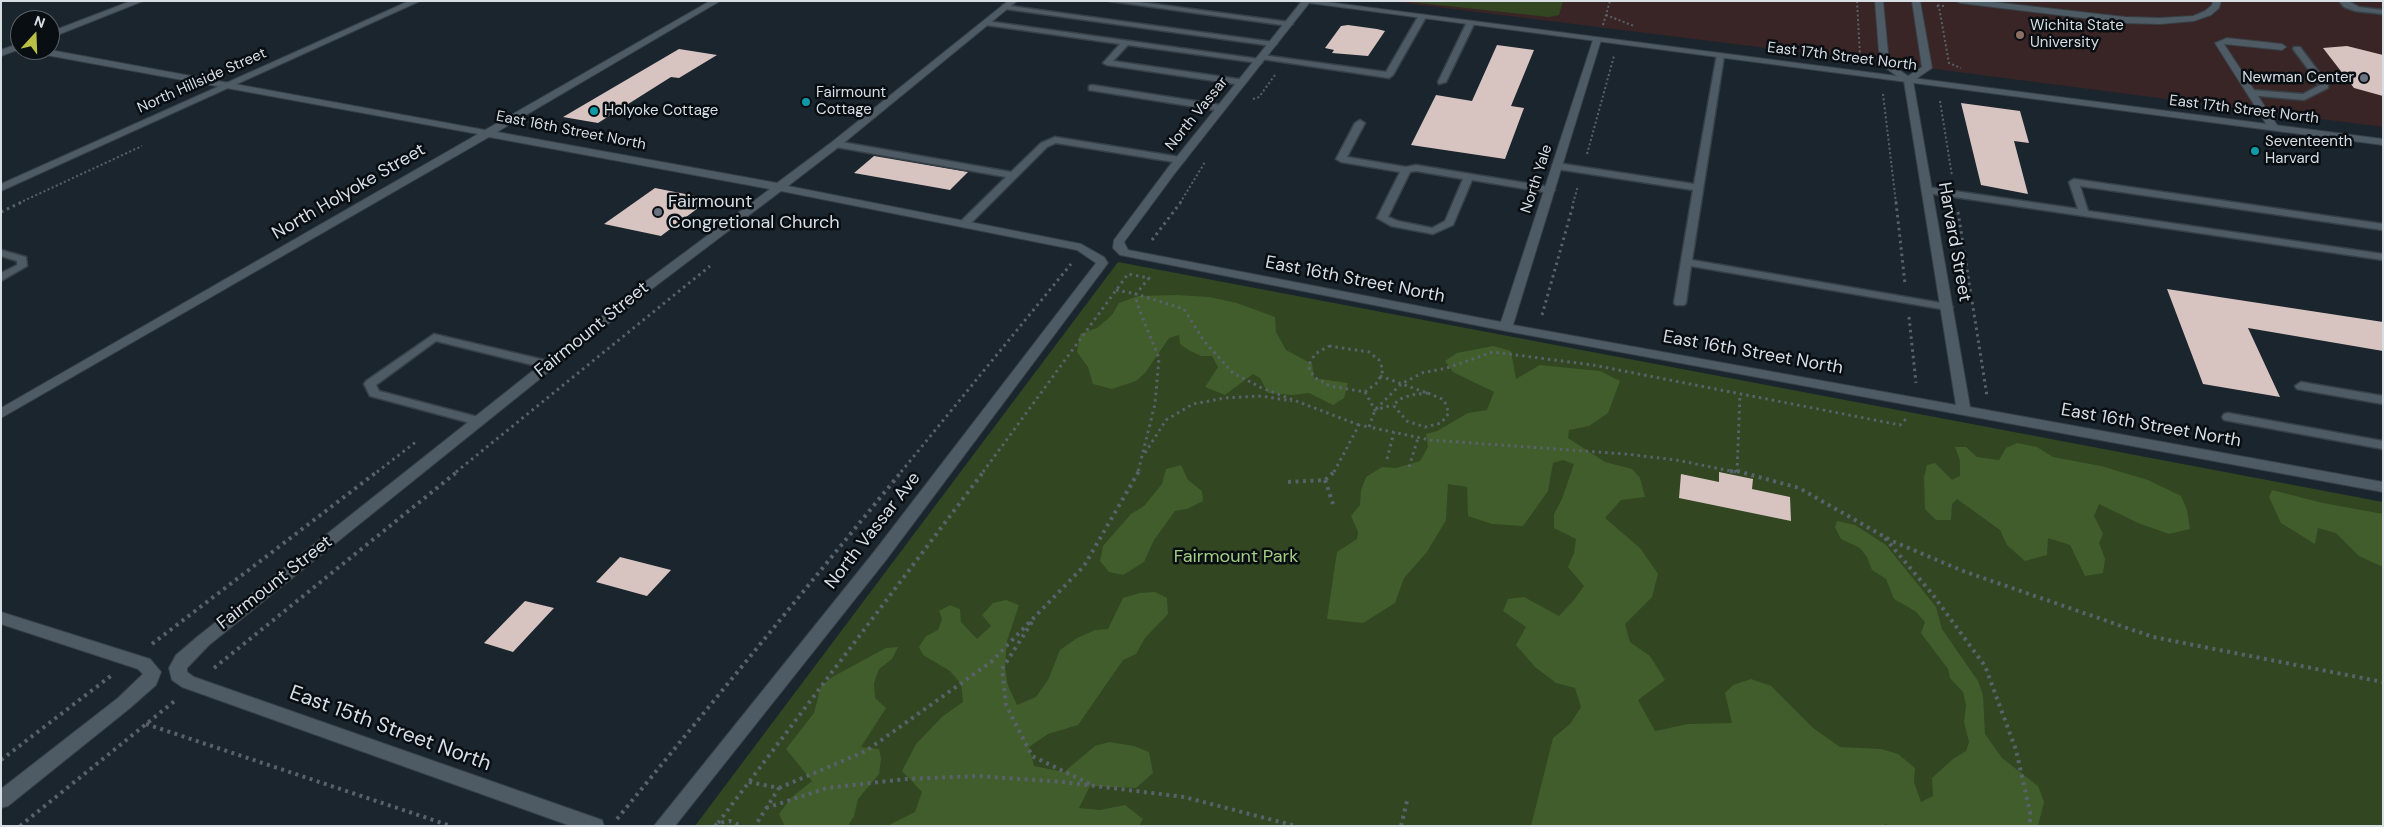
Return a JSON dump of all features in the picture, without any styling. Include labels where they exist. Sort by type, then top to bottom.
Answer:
[{"type":"street","points":[[60,31],[139,1]]},
{"type":"street","name":"North Hillside Street","points":[[1,188],[416,1]]},
{"type":"street","name":"North Holyoke Street","points":[[1,414],[716,1]]},
{"type":"street","points":[[1878,1],[1885,64],[1908,80],[1928,68],[1916,1]]},
{"type":"street","points":[[1960,1],[2125,20],[2160,21],[2194,18],[2208,13],[2217,1]]},
{"type":"street","name":"North Vassar","points":[[1119,248],[1118,242],[1180,160],[1273,44],[1302,2]]},
{"type":"street","name":"East 17th Street North","points":[[1302,2],[1470,24],[1599,36],[1720,56],[2383,142]]},
{"type":"street","name":"Fairmount Street","points":[[178,668],[182,660],[203,640],[645,288],[836,144],[1010,4]]},
{"type":"street","name":"North Yale","points":[[1506,327],[1599,36]]},
{"type":"street","points":[[2274,128],[2220,43],[2226,41],[2282,47]]},
{"type":"street","name":"East 16th Street North","points":[[60,55],[779,187],[1081,248],[1097,256]]},
{"type":"street","name":"Harvard Street","points":[[1908,80],[1964,411]]},
{"type":"street","name":"East 16th Street North","points":[[1119,248],[1124,254],[1140,258],[1537,333],[2383,488]]},
{"type":"street","name":"North Vassar Ave","points":[[663,826],[880,556],[1087,285],[1102,263],[1097,256]]},
{"type":"street","points":[[1,618],[144,664],[152,672],[150,680],[1,800]]},
{"type":"street","name":"East 15th Street North","points":[[178,668],[178,676],[195,684],[594,826]]},
{"type":"lane","points":[[1113,1],[1288,24]]},
{"type":"lane","points":[[2343,1],[2347,5],[2358,9],[2383,12]]},
{"type":"lane","points":[[1010,4],[1273,44]]},
{"type":"lane","points":[[986,23],[1126,43],[1260,59],[1286,60],[1389,76],[1422,17]]},
{"type":"lane","points":[[1442,82],[1470,24]]},
{"type":"lane","points":[[1126,43],[1107,63],[1242,82]]},
{"type":"lane","points":[[2252,94],[2304,97],[2325,86],[2297,49]]},
{"type":"lane","points":[[1680,303],[1720,56]]},
{"type":"lane","points":[[1092,88],[1221,108]]},
{"type":"lane","points":[[1360,123],[1341,159],[1406,170],[1416,168],[1550,190]]},
{"type":"lane","points":[[964,224],[1044,145],[1055,140],[1180,160]]},
{"type":"lane","points":[[836,144],[1013,175]]},
{"type":"lane","points":[[1557,166],[1698,188]]},
{"type":"lane","points":[[1406,170],[1382,218],[1394,224],[1433,231],[1449,223],[1469,177]]},
{"type":"lane","points":[[2084,213],[2074,182],[2383,227]]},
{"type":"lane","points":[[1927,190],[2383,256]]},
{"type":"lane","points":[[1,253],[22,259],[22,266],[1,278]]},
{"type":"lane","points":[[1687,262],[1947,307]]},
{"type":"lane","points":[[478,421],[374,393],[370,384],[434,337],[549,365]]},
{"type":"lane","points":[[2301,386],[2383,400]]},
{"type":"lane","points":[[2228,417],[2383,445]]},
{"type":"path","points":[[1599,36],[1610,1]]},
{"type":"path","points":[[1854,56],[1860,56],[1857,1]]},
{"type":"path","points":[[1952,7],[1936,5],[1939,7],[1949,63],[1964,70],[1956,72]]},
{"type":"path","points":[[1606,15],[1635,26]]},
{"type":"path","points":[[1537,333],[1615,54]]},
{"type":"path","points":[[1252,100],[1259,97],[1286,60]]},
{"type":"path","points":[[1369,427],[1375,410],[1401,384],[1422,373],[1447,368],[1493,352],[1593,365],[1900,425],[1921,403],[1916,385],[1882,88]]},
{"type":"path","points":[[1939,96],[1987,396],[1996,397]]},
{"type":"path","points":[[717,824],[951,515],[1190,190],[1208,155]]},
{"type":"path","points":[[612,826],[1072,264],[1062,262]]},
{"type":"path","points":[[20,826],[714,263]]},
{"type":"path","points":[[755,826],[780,788],[866,751],[991,662],[1084,566],[1140,469],[1155,404],[1159,358],[1137,304],[1136,294],[1149,278],[1128,274]]},
{"type":"path","points":[[1115,290],[1136,294],[1184,309],[1191,324],[1204,342],[1233,373],[1262,388],[1360,425],[1418,438],[1643,456],[1676,460],[1737,472],[1799,488],[1883,536],[1963,571],[2153,637],[2383,682]]},
{"type":"path","points":[[1329,346],[1368,352],[1379,360],[1383,370],[1378,382],[1365,392],[1330,386],[1314,377],[1308,366],[1315,354],[1329,346]]},
{"type":"path","points":[[1380,376],[1444,400],[1449,413],[1441,423],[1424,427],[1407,421],[1393,405]]},
{"type":"path","points":[[1365,392],[1375,410]]},
{"type":"path","points":[[1375,410],[1393,405],[1400,398],[1428,393]]},
{"type":"path","points":[[1737,472],[1740,394]]},
{"type":"path","points":[[1143,456],[1166,420],[1193,404],[1225,398],[1261,396],[1301,402]]},
{"type":"path","points":[[1288,482],[1324,480],[1338,469],[1360,425]]},
{"type":"path","points":[[1387,460],[1394,432]]},
{"type":"path","points":[[1409,467],[1418,438]]},
{"type":"path","points":[[1324,480],[1333,504]]},
{"type":"path","points":[[1883,536],[1933,595],[1985,666],[2016,750],[2030,812],[2030,826]]},
{"type":"path","points":[[1036,615],[1002,669],[1006,705],[1032,756],[1093,786]]},
{"type":"path","points":[[146,724],[451,826]]},
{"type":"path","points":[[766,808],[827,788],[906,779],[978,776],[1093,786],[1184,797],[1296,826]]},
{"type":"path","points":[[749,782],[780,788]]},
{"type":"path","points":[[1401,826],[1407,801]]},
{"type":"path","points":[[717,824],[730,821],[742,826]]},
{"type":"shaded area","name":"Wichita State University","points":[[1389,1],[2383,1],[2383,127],[1927,68]]},
{"type":"green space","points":[[1402,1],[1563,1],[1559,15],[1549,17]]},
{"type":"green space","name":"Fairmount Park","points":[[1118,262],[2383,502],[2383,826],[695,826]]},
{"type":"green space","points":[[1177,295],[1209,297],[1237,303],[1275,317],[1276,332],[1286,350],[1312,364],[1314,378],[1348,383],[1344,398],[1333,405],[1309,393],[1292,395],[1268,393],[1260,378],[1253,374],[1225,395],[1205,387],[1218,367],[1212,356],[1201,356],[1190,351],[1180,344],[1179,335],[1169,338],[1145,373],[1136,381],[1112,389],[1093,384],[1088,367],[1077,352],[1080,334],[1097,328],[1112,315],[1119,303],[1138,296]]},
{"type":"green space","points":[[1493,346],[1511,351],[1516,379],[1540,365],[1600,371],[1620,381],[1608,413],[1589,426],[1569,430],[1568,438],[1605,462],[1632,469],[1640,478],[1645,497],[1621,500],[1605,518],[1640,548],[1658,574],[1652,597],[1625,624],[1630,642],[1650,656],[1665,680],[1638,700],[1655,731],[1688,724],[1732,723],[1725,693],[1733,685],[1751,679],[1771,686],[1813,728],[1840,747],[1881,749],[1898,754],[1915,768],[1914,782],[1921,802],[1933,796],[1932,778],[1953,759],[1966,751],[1969,742],[1964,722],[1966,705],[1963,692],[1950,678],[1948,669],[1921,633],[1925,622],[1915,611],[1894,599],[1886,579],[1872,570],[1867,557],[1860,548],[1841,539],[1835,527],[1837,521],[1855,525],[1886,545],[1936,607],[1942,629],[1978,681],[1983,695],[1985,734],[2002,758],[2038,786],[2044,802],[2038,826],[1890,826],[1885,824],[1884,826],[1531,826],[1553,738],[1570,724],[1581,707],[1575,688],[1556,683],[1535,667],[1516,645],[1526,627],[1503,611],[1508,599],[1524,597],[1559,616],[1584,586],[1568,567],[1574,553],[1576,539],[1554,528],[1554,514],[1562,499],[1574,464],[1563,460],[1553,463],[1548,491],[1523,526],[1492,524],[1468,516],[1467,487],[1448,484],[1446,520],[1427,552],[1404,578],[1395,603],[1363,623],[1327,619],[1337,552],[1357,539],[1358,532],[1351,516],[1360,505],[1361,490],[1366,477],[1382,467],[1396,468],[1420,461],[1428,447],[1426,434],[1437,431],[1468,413],[1487,410],[1494,392],[1453,372],[1445,361],[1457,353]]},
{"type":"green space","points":[[2017,443],[2037,447],[2053,457],[2101,466],[2148,480],[2181,496],[2187,510],[2190,529],[2169,534],[2138,523],[2099,504],[2094,516],[2103,534],[2099,543],[2105,559],[2103,573],[2085,576],[2070,545],[2048,538],[2047,555],[2025,561],[2007,545],[2000,530],[1957,499],[1952,504],[1951,520],[1936,520],[1925,509],[1924,477],[1927,465],[1935,463],[1952,480],[1960,476],[1960,461],[1955,447],[1966,447],[1977,457],[1999,460],[2006,448]]},
{"type":"green space","points":[[1181,465],[1188,480],[1202,491],[1203,501],[1187,509],[1175,511],[1154,540],[1144,562],[1123,575],[1109,572],[1100,561],[1103,546],[1131,514],[1144,506],[1162,484],[1166,469]]},
{"type":"green space","points":[[2272,490],[2323,503],[2383,514],[2383,567],[2359,556],[2336,533],[2318,528],[2315,544],[2281,523],[2269,497]]},
{"type":"green space","points":[[1155,592],[1167,598],[1168,614],[1145,638],[1136,654],[1123,660],[1078,725],[1048,734],[1029,747],[1034,766],[1064,772],[1095,746],[1109,742],[1134,746],[1149,752],[1153,773],[1136,788],[1090,786],[1079,808],[1100,810],[1125,805],[1143,819],[1139,826],[887,826],[915,812],[922,792],[902,771],[916,744],[943,716],[963,702],[961,684],[950,671],[923,655],[919,647],[926,636],[938,630],[942,619],[939,611],[950,605],[960,609],[961,622],[977,639],[991,626],[982,615],[993,603],[1006,600],[1019,605],[1007,641],[1005,668],[1008,686],[1017,705],[1036,697],[1048,680],[1060,650],[1077,638],[1095,630],[1108,629],[1123,598],[1140,593]]},
{"type":"green space","points":[[898,647],[892,659],[879,669],[874,683],[875,698],[886,708],[861,747],[879,749],[881,758],[879,774],[858,799],[854,816],[848,826],[785,826],[779,814],[791,798],[812,781],[786,749],[814,713],[821,686],[834,676],[886,648]]},
{"type":"building","points":[[1348,25],[1385,31],[1368,56],[1332,53],[1334,50],[1325,48],[1341,26]]},
{"type":"building","points":[[1497,45],[1534,50],[1511,106],[1524,108],[1505,159],[1411,145],[1436,95],[1472,101]]},
{"type":"building","name":"Newman Center","points":[[2347,46],[2383,55],[2383,96],[2354,88],[2323,48]]},
{"type":"building","points":[[679,49],[717,55],[679,78],[671,77],[598,123],[563,117]]},
{"type":"building","points":[[1961,103],[2020,111],[2029,143],[2014,141],[2028,194],[1981,185]]},
{"type":"building","points":[[874,156],[968,172],[950,190],[854,173]]},
{"type":"building","name":"Fairmount Congretional Church","points":[[655,188],[710,199],[661,236],[604,224]]},
{"type":"building","points":[[2167,289],[2383,322],[2383,351],[2248,328],[2280,397],[2203,384]]},
{"type":"building","points":[[1719,472],[1753,479],[1752,489],[1790,497],[1791,521],[1679,498],[1681,474],[1719,482]]},
{"type":"building","points":[[620,557],[671,570],[647,596],[596,582]]},
{"type":"building","points":[[525,601],[554,608],[513,652],[484,643]]},
{"type":"place","name":"Wichita State University","points":[[2020,35]]},
{"type":"place","name":"Newman Center","points":[[2364,78]]},
{"type":"place","name":"Fairmount Cottage","points":[[806,102]]},
{"type":"place","name":"Holyoke Cottage","points":[[594,111]]},
{"type":"place","name":"Seventeenth Harvard","points":[[2255,151]]},
{"type":"place","name":"Fairmount Congretional Church","points":[[658,212]]}]
